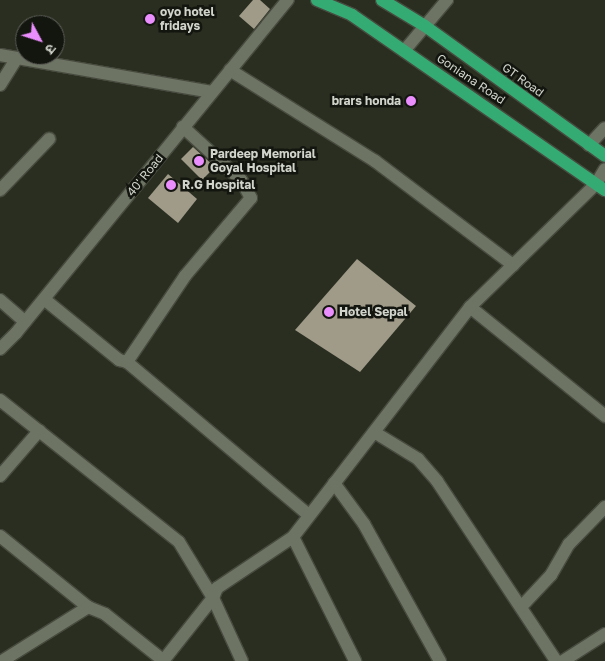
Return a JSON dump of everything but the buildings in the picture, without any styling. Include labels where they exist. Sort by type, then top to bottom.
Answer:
[{"type":"main road","name":"Goniana Road","points":[[318,0],[352,15],[600,187]]},
{"type":"main road","points":[[382,0],[425,26]]},
{"type":"main road","name":"GT Road","points":[[425,26],[605,156]]},
{"type":"street","name":"40' Road","points":[[0,349],[44,299],[288,0]]},
{"type":"street","points":[[404,51],[447,0]]},
{"type":"street","points":[[0,54],[15,59]]},
{"type":"street","points":[[0,85],[15,61]]},
{"type":"street","points":[[52,65],[212,92]]},
{"type":"street","points":[[230,70],[375,161],[513,265]]},
{"type":"street","points":[[127,362],[185,276],[251,198],[241,180],[183,127]]},
{"type":"street","points":[[589,145],[605,128]]},
{"type":"street","points":[[0,190],[49,139]]},
{"type":"street","points":[[0,536],[88,607],[105,614],[164,661],[213,598],[217,588],[293,537],[470,308],[513,265],[600,187],[605,169]]},
{"type":"street","points":[[44,299],[119,360],[127,362],[309,515]]},
{"type":"street","points":[[0,300],[25,322]]},
{"type":"street","points":[[470,308],[605,416]]},
{"type":"street","points":[[0,400],[179,542],[213,598],[242,661]]},
{"type":"street","points":[[0,476],[38,431]]},
{"type":"street","points":[[374,432],[418,459],[425,466],[556,661]]},
{"type":"street","points":[[334,483],[364,524],[440,661]]},
{"type":"street","points":[[521,607],[551,575],[569,544],[605,506]]},
{"type":"street","points":[[293,537],[355,661]]},
{"type":"street","points":[[2,661],[88,607]]},
{"type":"street","points":[[562,661],[605,634]]},
{"type":"place","name":"oyo hotel fridays","points":[[150,19]]},
{"type":"place","name":"brars honda","points":[[411,101]]},
{"type":"place","name":"Pardeep Memorial Goyal Hospital","points":[[199,161]]},
{"type":"place","name":"R.G Hospital","points":[[171,185]]},
{"type":"place","name":"Hotel Sepal","points":[[329,312]]}]
